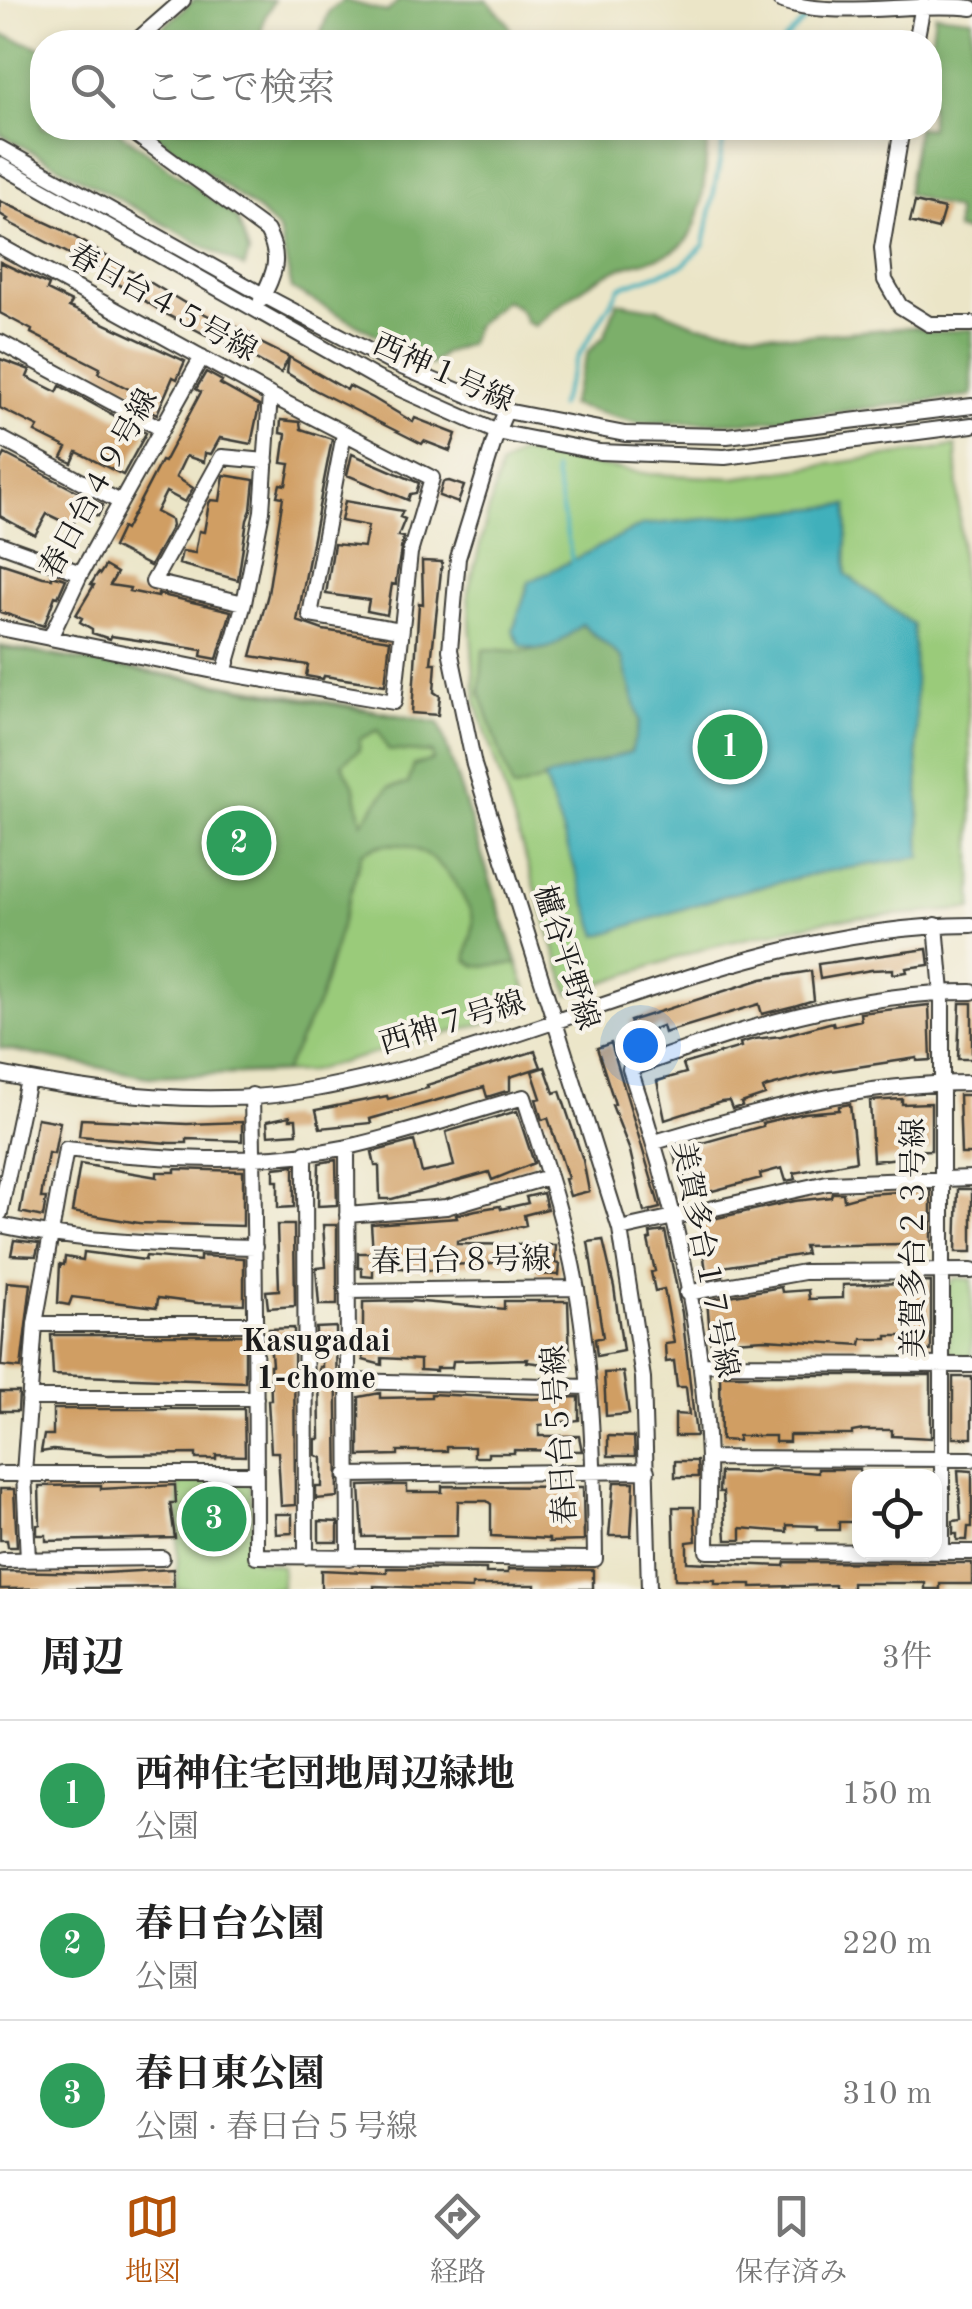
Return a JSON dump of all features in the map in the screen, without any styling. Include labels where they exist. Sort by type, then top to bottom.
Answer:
[{"type":"street","points":[[148,30],[183,0]]},
{"type":"street","points":[[780,0],[817,9],[922,5],[972,8]]},
{"type":"street","points":[[918,30],[922,5]]},
{"type":"street","points":[[143,140],[267,231],[278,267],[256,310]]},
{"type":"street","points":[[900,140],[882,248],[885,280],[900,306],[929,324],[972,324]]},
{"type":"street","name":"西神１号線","points":[[0,148],[390,362],[506,411],[626,434],[727,436],[972,406]]},
{"type":"street","name":"西神１号線","points":[[0,165],[378,379],[497,432],[600,452],[725,457],[972,426]]},
{"type":"street","name":"春日台４５号線","points":[[0,246],[270,395],[262,512],[244,603],[224,673]]},
{"type":"street","points":[[0,342],[160,428]]},
{"type":"street","name":"春日台４９号線","points":[[50,638],[81,573],[202,357]]},
{"type":"street","points":[[0,628],[394,702],[410,552],[432,478],[270,395]]},
{"type":"street","name":"櫨谷平野線","points":[[506,411],[458,558],[450,650],[474,766],[620,1228],[643,1378],[649,1589]]},
{"type":"street","points":[[344,434],[310,615],[400,630]]},
{"type":"street","points":[[0,438],[120,502]]},
{"type":"street","points":[[244,603],[153,582],[222,456],[266,462]]},
{"type":"street","points":[[0,544],[81,573]]},
{"type":"street","name":"西神７号線","points":[[0,1074],[149,1098],[306,1091],[385,1074],[735,964],[852,937],[972,924]]},
{"type":"street","name":"美賀多台２３号線","points":[[936,925],[942,992],[942,1469]]},
{"type":"street","name":"美賀多台１７号線","points":[[852,1552],[707,1552],[708,1458],[700,1364],[673,1217],[655,1142],[630,1069],[719,1037],[833,1008],[942,992],[972,992]]},
{"type":"street","points":[[0,1212],[28,1080]]},
{"type":"street","points":[[655,1142],[772,1107],[860,1090],[972,1084]]},
{"type":"street","name":"春日台５号線","points":[[252,1095],[256,1556],[596,1559],[594,1472],[577,1288],[524,1097],[347,1147],[253,1158]]},
{"type":"street","points":[[347,1147],[349,1558]]},
{"type":"street","points":[[28,1560],[24,1473],[35,1324],[66,1149],[155,1159],[253,1158]]},
{"type":"street","points":[[306,1152],[306,1558]]},
{"type":"street","points":[[347,1215],[446,1206],[549,1177]]},
{"type":"street","points":[[620,1228],[826,1183],[972,1178]]},
{"type":"street","points":[[0,1226],[50,1236],[142,1244],[255,1248]]},
{"type":"street","points":[[687,1292],[804,1272],[972,1271]]},
{"type":"street","name":"春日台８号線","points":[[347,1291],[577,1288]]},
{"type":"street","points":[[35,1324],[256,1324]]},
{"type":"street","points":[[700,1364],[972,1365]]},
{"type":"street","points":[[346,1381],[588,1387]]},
{"type":"street","points":[[29,1398],[256,1398]]},
{"type":"street","points":[[708,1458],[972,1459]]},
{"type":"street","points":[[346,1475],[647,1471]]},
{"type":"street","points":[[0,1474],[256,1474]]},
{"type":"street","name":"美賀多台１７号線","points":[[942,1552],[972,1552]]},
{"type":"street","points":[[2,1560],[162,1558]]},
{"type":"green space","points":[[194,0],[274,0],[262,30],[160,30]]},
{"type":"green space","points":[[344,0],[387,12],[399,0],[487,0],[511,30],[322,30],[329,11]]},
{"type":"green space","points":[[935,14],[972,18],[972,233],[956,230],[956,210],[907,194],[915,140],[942,140],[942,30],[933,30]]},
{"type":"green space","points":[[0,34],[30,44],[30,140],[130,140],[237,218],[249,253],[244,268],[0,134]]},
{"type":"green space","points":[[162,140],[708,140],[698,216],[682,245],[666,255],[596,280],[535,326],[505,300],[475,326],[469,344],[444,353],[431,365],[292,289],[279,231],[261,213]]},
{"type":"green space","points":[[617,302],[659,309],[698,325],[798,336],[914,327],[934,332],[972,329],[972,396],[753,422],[637,423],[570,405],[588,352],[604,337]]},
{"type":"green space","points":[[956,446],[972,792],[972,909],[829,920],[709,947],[569,994],[476,702],[468,592],[500,467],[520,453],[649,474],[733,478]]},
{"type":"green space","points":[[581,624],[622,658],[641,721],[631,752],[513,790],[480,693],[483,649],[547,648]]},
{"type":"green space","points":[[0,646],[439,723],[533,1010],[307,1072],[148,1077],[0,1048]]},
{"type":"green space","points":[[0,647],[439,723],[517,964],[476,966],[467,960],[473,918],[446,872],[422,852],[393,844],[378,846],[362,853],[319,1001],[284,1072],[148,1077],[0,1048]],"holes":[[[378,730],[388,750],[432,753],[433,760],[414,765],[408,784],[389,787],[362,823],[355,788],[342,764],[359,750],[360,739]]]},
{"type":"green space","points":[[955,1279],[972,1279],[972,1358],[953,1358],[949,1352],[948,1287]]},
{"type":"green space","points":[[240,1480],[250,1486],[254,1560],[282,1566],[282,1589],[177,1589],[179,1483]]},
{"type":"water","points":[[848,505],[846,574],[913,625],[921,857],[823,872],[730,894],[598,936],[544,778],[631,752],[640,721],[622,658],[582,624],[547,648],[520,645],[513,630],[529,582],[643,525]]},
{"type":"building","points":[[0,201],[61,229],[188,305],[289,357],[281,373],[164,313],[110,279],[112,276],[6,221],[0,214]]},
{"type":"building","points":[[915,202],[944,209],[938,229],[910,222]]},
{"type":"building","points":[[0,262],[49,285],[47,290],[72,302],[69,307],[185,361],[177,379],[173,377],[157,414],[140,405],[144,397],[98,373],[100,368],[0,313]]},
{"type":"building","points":[[289,357],[413,422],[415,418],[456,434],[450,451],[424,441],[422,444],[315,390],[287,373]]},
{"type":"building","points":[[0,359],[30,370],[27,377],[57,392],[60,386],[146,433],[123,475],[77,452],[72,463],[62,458],[67,448],[35,432],[38,427],[0,408]]},
{"type":"building","points":[[206,372],[259,406],[251,444],[220,438],[211,454],[205,453],[204,462],[186,456],[176,477],[193,488],[185,502],[166,492],[156,512],[171,520],[172,526],[150,566],[113,547],[161,461],[164,462],[201,392],[196,389]]},
{"type":"building","points":[[281,420],[300,422],[301,429],[332,439],[297,621],[323,630],[390,640],[385,685],[306,676],[308,665],[251,656],[268,594],[283,497],[277,496],[280,484],[286,485],[290,464],[282,463],[286,434],[280,433]]},
{"type":"building","points":[[5,454],[103,505],[98,516],[81,508],[72,526],[47,514],[35,535],[0,516],[0,463]]},
{"type":"building","points":[[352,454],[419,483],[416,493],[410,494],[408,500],[347,475]]},
{"type":"building","points":[[224,475],[254,480],[238,580],[179,564],[182,551],[195,553],[199,531],[204,532],[209,503],[220,501]]},
{"type":"building","points":[[443,482],[464,486],[458,503],[439,496]]},
{"type":"building","points":[[345,501],[403,511],[396,585],[392,584],[387,615],[367,611],[369,600],[326,594],[334,544],[364,547],[368,526],[341,521]]},
{"type":"building","points":[[422,561],[442,562],[431,663],[436,663],[434,692],[440,696],[438,715],[412,713],[419,603],[423,604]]},
{"type":"building","points":[[0,563],[43,577],[66,579],[44,626],[0,612]]},
{"type":"building","points":[[105,566],[117,573],[110,585],[231,611],[217,659],[201,656],[202,650],[111,636],[110,639],[92,633],[76,615]]},
{"type":"building","points":[[927,949],[929,965],[906,968],[907,972],[871,970],[820,979],[818,964]]},
{"type":"building","points":[[811,971],[814,1000],[794,1006],[762,1014],[759,1004],[664,1033],[662,1026],[636,1036],[630,1021],[762,979]]},
{"type":"building","points":[[960,1003],[972,1003],[972,1059],[958,1059]]},
{"type":"building","points":[[929,1005],[931,1060],[917,1058],[824,1072],[767,1087],[763,1089],[765,1095],[741,1103],[742,1106],[732,1109],[729,1101],[721,1102],[665,1120],[657,1081],[686,1073],[683,1064],[741,1047],[740,1043],[754,1039],[861,1020],[860,1013]]},
{"type":"building","points":[[611,1043],[660,1208],[644,1212],[630,1151],[612,1105],[615,1104],[597,1048]]},
{"type":"building","points":[[535,1051],[541,1067],[510,1077],[510,1090],[487,1097],[484,1087],[370,1119],[371,1123],[320,1128],[316,1110],[387,1096],[388,1099]]},
{"type":"building","points":[[545,1067],[554,1093],[560,1091],[589,1191],[570,1196],[548,1118],[542,1120],[536,1099],[541,1098],[532,1071]]},
{"type":"building","points":[[959,1095],[972,1095],[972,1154],[961,1154]]},
{"type":"building","points":[[902,1099],[902,1104],[931,1103],[931,1150],[907,1151],[908,1157],[873,1161],[870,1101]]},
{"type":"building","points":[[850,1104],[856,1161],[794,1173],[796,1179],[786,1181],[782,1168],[760,1174],[761,1178],[690,1197],[673,1151],[763,1126],[762,1123],[839,1110],[839,1106]]},
{"type":"building","points":[[517,1111],[534,1163],[492,1180],[489,1172],[380,1199],[379,1166],[375,1166],[372,1152],[414,1141],[422,1173],[454,1166],[446,1132]]},
{"type":"building","points":[[290,1116],[296,1119],[297,1133],[268,1135],[267,1121]]},
{"type":"building","points":[[37,1118],[60,1122],[54,1154],[48,1153],[41,1198],[46,1198],[43,1217],[20,1212]]},
{"type":"building","points":[[81,1119],[187,1124],[242,1122],[242,1141],[187,1139],[187,1143],[169,1143],[79,1136]]},
{"type":"building","points":[[336,1160],[337,1205],[318,1206],[319,1163]]},
{"type":"building","points":[[80,1164],[157,1177],[157,1172],[175,1169],[243,1171],[243,1226],[139,1223],[72,1212]]},
{"type":"building","points":[[294,1166],[294,1207],[278,1208],[274,1168]]},
{"type":"building","points":[[958,1189],[972,1189],[972,1252],[956,1252]]},
{"type":"building","points":[[931,1190],[931,1246],[901,1250],[901,1244],[804,1246],[806,1254],[722,1267],[723,1276],[707,1279],[699,1222],[831,1197],[832,1193],[843,1193],[844,1200],[866,1194]]},
{"type":"building","points":[[543,1193],[547,1209],[524,1215],[526,1225],[457,1244],[556,1245],[559,1275],[537,1274],[538,1261],[448,1265],[448,1270],[373,1266],[373,1277],[362,1276],[362,1268],[358,1268],[358,1253],[373,1253],[371,1224],[457,1218],[456,1215],[476,1210],[528,1203],[526,1197]]},
{"type":"building","points":[[277,1225],[294,1225],[295,1306],[268,1308],[266,1291],[279,1290]]},
{"type":"building","points":[[323,1225],[337,1225],[337,1305],[319,1305],[316,1268],[326,1267]]},
{"type":"building","points":[[665,1231],[682,1313],[696,1436],[675,1436],[675,1414],[689,1415],[686,1387],[677,1387],[674,1361],[666,1362],[665,1344],[674,1343],[664,1289],[655,1291],[648,1240],[650,1233]]},
{"type":"building","points":[[14,1240],[39,1243],[36,1256],[11,1255]]},
{"type":"building","points":[[603,1240],[623,1351],[597,1356],[595,1339],[603,1337],[588,1242]]},
{"type":"building","points":[[84,1252],[145,1260],[146,1256],[200,1261],[200,1256],[244,1258],[244,1304],[158,1298],[157,1307],[72,1297],[69,1305],[58,1303],[60,1264],[64,1265],[65,1257],[83,1260]]},
{"type":"building","points":[[7,1282],[31,1284],[21,1368],[1,1366]]},
{"type":"building","points":[[931,1282],[931,1351],[914,1350],[913,1336],[862,1339],[861,1345],[765,1339],[733,1341],[733,1347],[711,1346],[707,1300],[781,1287],[782,1292],[808,1290],[809,1299],[843,1298],[843,1285]]},
{"type":"building","points":[[410,1301],[504,1309],[504,1301],[568,1301],[570,1360],[544,1364],[527,1362],[528,1359],[453,1361],[452,1368],[436,1371],[420,1370],[420,1360],[382,1358],[382,1365],[363,1360],[363,1302]]},
{"type":"building","points":[[336,1327],[338,1497],[316,1499],[316,1487],[322,1487],[322,1458],[316,1455],[316,1439],[320,1439],[322,1341],[316,1341],[316,1328]]},
{"type":"building","points":[[294,1328],[295,1505],[281,1506],[278,1452],[271,1452],[269,1329]]},
{"type":"building","points":[[51,1335],[245,1335],[245,1382],[53,1375]]},
{"type":"building","points":[[623,1372],[629,1414],[606,1416],[604,1373]]},
{"type":"building","points":[[720,1375],[931,1375],[931,1438],[892,1436],[892,1430],[863,1430],[852,1435],[789,1435],[789,1442],[775,1442],[775,1436],[721,1440]]},
{"type":"building","points":[[953,1377],[972,1377],[972,1438],[953,1438]]},
{"type":"building","points":[[0,1392],[19,1392],[18,1411],[0,1411]]},
{"type":"building","points":[[380,1393],[380,1398],[431,1394],[579,1397],[579,1420],[539,1425],[539,1436],[579,1436],[582,1451],[514,1450],[474,1457],[474,1447],[447,1447],[447,1451],[359,1456],[359,1397]]},
{"type":"building","points":[[53,1409],[244,1409],[245,1456],[196,1459],[196,1454],[41,1452],[44,1435],[53,1435]]},
{"type":"building","points":[[608,1436],[634,1437],[635,1456],[608,1456]]},
{"type":"building","points":[[675,1461],[697,1461],[698,1477],[675,1477]]},
{"type":"building","points":[[771,1469],[818,1473],[818,1469],[852,1469],[852,1522],[839,1522],[839,1530],[787,1525],[787,1532],[741,1528],[741,1540],[726,1540],[720,1472],[755,1473]]},
{"type":"building","points":[[958,1470],[972,1471],[972,1527],[968,1527],[967,1540],[957,1540],[957,1534],[953,1534],[953,1521],[961,1520]]},
{"type":"building","points":[[614,1482],[634,1482],[631,1536],[609,1536]]},
{"type":"building","points":[[101,1485],[101,1489],[175,1485],[176,1503],[170,1503],[175,1538],[46,1541],[46,1535],[37,1535],[39,1486]]},
{"type":"building","points":[[407,1485],[407,1492],[442,1492],[442,1486],[583,1487],[584,1541],[491,1536],[491,1504],[487,1501],[458,1501],[457,1536],[363,1537],[360,1486]]},
{"type":"building","points":[[0,1489],[14,1489],[17,1547],[8,1547],[7,1540],[0,1540]]},
{"type":"building","points":[[673,1507],[694,1507],[696,1541],[687,1542],[687,1562],[784,1566],[785,1562],[972,1563],[972,1584],[940,1584],[940,1589],[925,1589],[925,1583],[852,1583],[852,1589],[835,1589],[835,1585],[751,1587],[715,1584],[715,1580],[675,1579]]},
{"type":"building","points":[[275,1514],[292,1514],[292,1533],[276,1534]]},
{"type":"building","points":[[319,1521],[338,1522],[338,1542],[319,1542]]},
{"type":"building","points":[[387,1568],[486,1569],[486,1573],[508,1573],[508,1569],[593,1570],[593,1589],[472,1585],[472,1589],[321,1589],[321,1570],[387,1573]]},
{"type":"building","points":[[173,1569],[174,1587],[0,1589],[0,1571],[104,1573]]},
{"type":"waterway","points":[[795,30],[811,14]]},
{"type":"waterway","points":[[559,406],[576,360],[620,287],[683,265],[704,245],[724,140]]},
{"type":"waterway","points":[[554,470],[573,565]]},
{"type":"place","name":"西神住宅団地周辺緑地","points":[[730,747]]},
{"type":"place","name":"春日台公園","points":[[239,843]]},
{"type":"place","name":"春日東公園","points":[[214,1519]]},
{"type":"district","name":"Kasugadai 1-chome","points":[[316,1362]]}]
